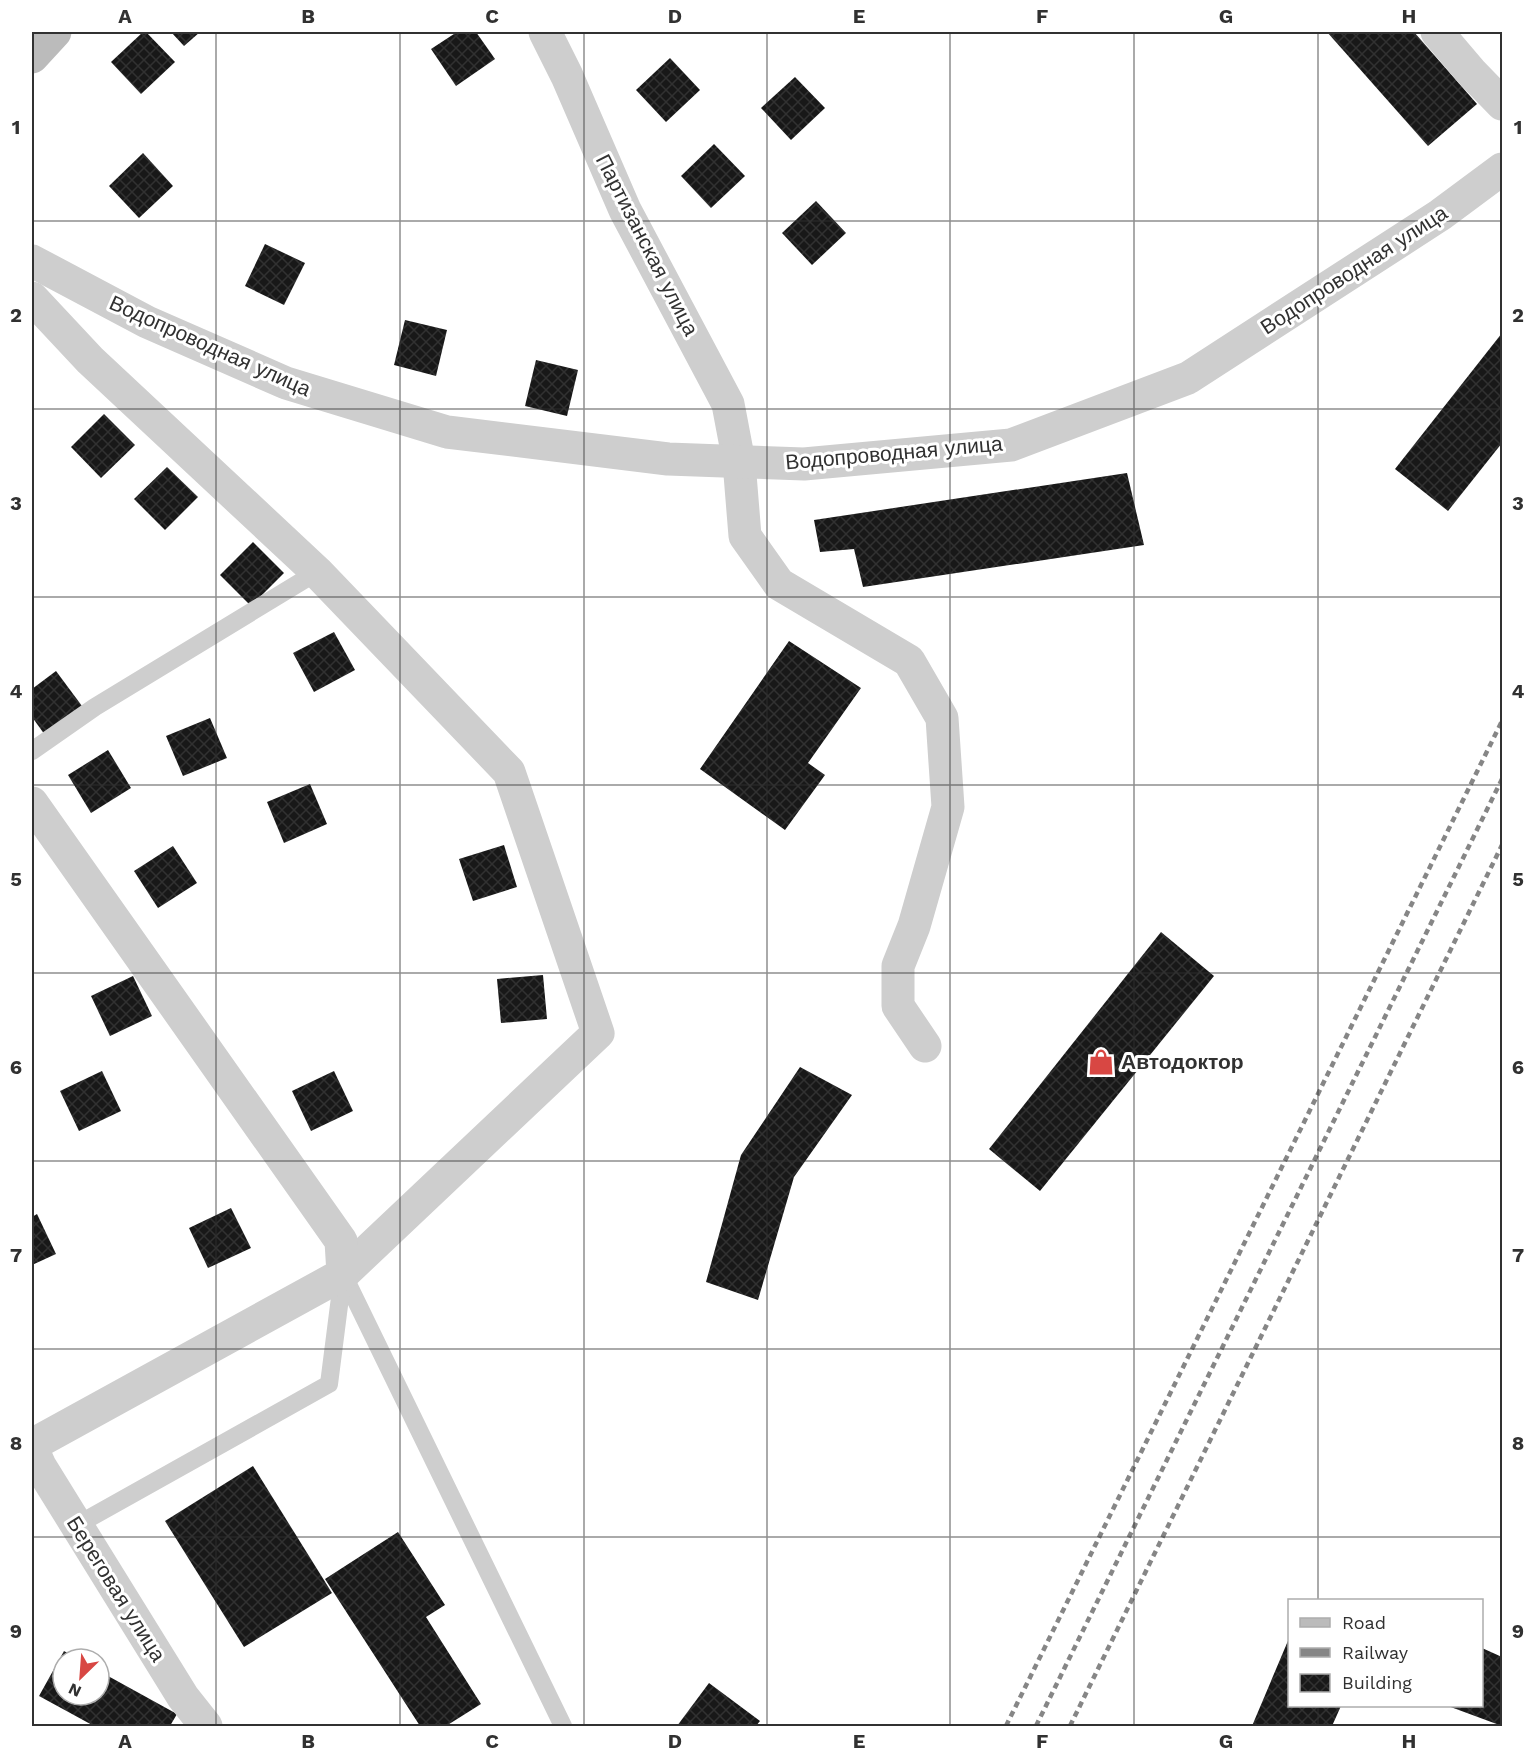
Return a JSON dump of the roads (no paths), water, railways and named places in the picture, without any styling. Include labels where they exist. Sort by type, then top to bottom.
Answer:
[{"type":"main road","points":[[32,57],[55,32]]},
{"type":"street","name":"Партизанская улица","points":[[545,32],[567,76],[625,210],[728,404],[739,462],[745,536],[779,584],[909,661],[942,718],[948,807],[914,926],[898,966],[898,1006],[925,1046]]},
{"type":"street","points":[[1437,32],[1471,72],[1503,104]]},
{"type":"street","name":"Водопроводная улица","points":[[32,261],[147,322],[286,383],[447,432],[668,459],[804,464],[1011,445],[1188,378],[1440,215],[1503,169]]},
{"type":"street","points":[[32,298],[90,360],[317,572],[509,772],[598,1033],[343,1274],[34,1460]]},
{"type":"street","points":[[32,803],[341,1241],[343,1274]]},
{"type":"street","name":"Береговая улица","points":[[34,1460],[183,1697],[206,1726]]},
{"type":"lane","points":[[32,751],[95,707],[317,572]]},
{"type":"lane","points":[[77,1526],[329,1384],[343,1274]]},
{"type":"lane","points":[[343,1274],[563,1726]]},
{"type":"railway","points":[[1006,1726],[1502,721]]},
{"type":"railway","points":[[1036,1726],[1502,779]]},
{"type":"railway","points":[[1070,1726],[1502,845]]},
{"type":"place","name":"Автодоктор","points":[[1101,1062]]}]
